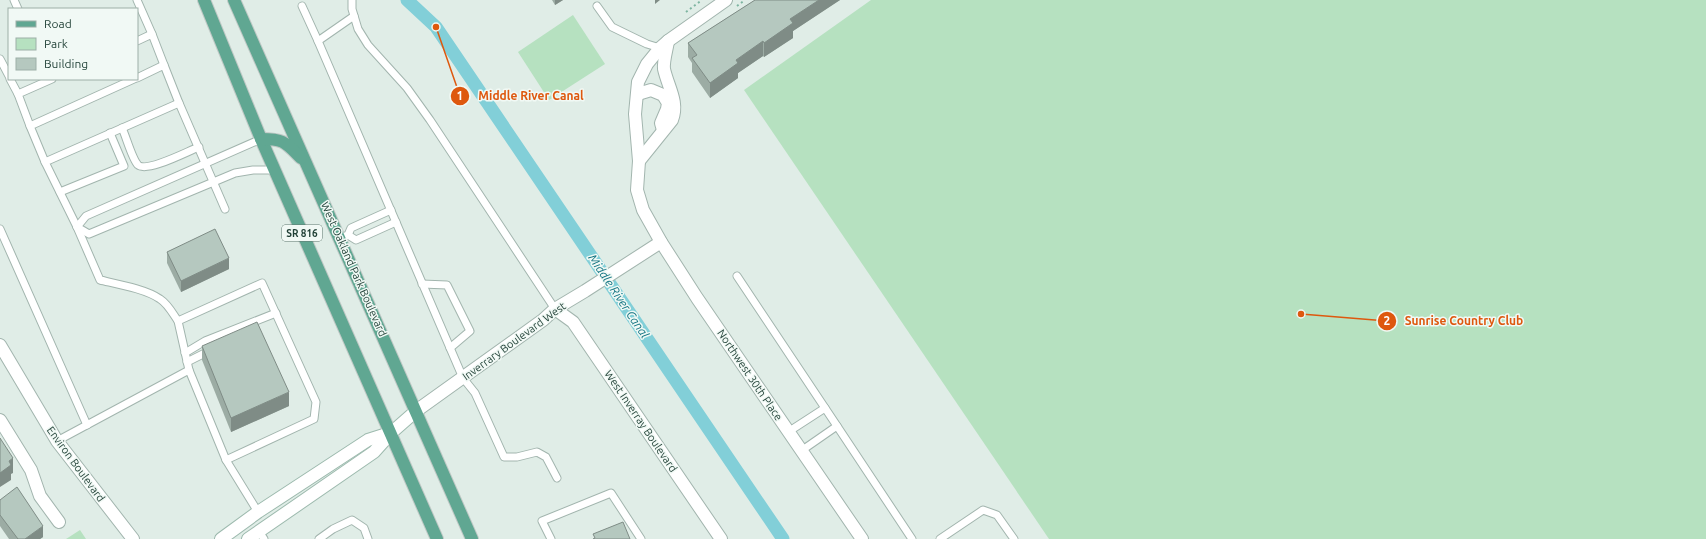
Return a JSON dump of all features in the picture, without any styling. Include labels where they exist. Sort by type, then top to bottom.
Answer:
[{"type":"main road","name":"SR 816","points":[[204,0],[274,170],[391,433],[436,539]]},
{"type":"main road","name":"West Oakland Park Boulevard","points":[[234,0],[307,165],[344,237],[416,411],[472,539]]},
{"type":"main road","points":[[261,139],[277,139],[289,146],[307,165]]},
{"type":"street","name":"Northwest 30th Place","points":[[726,0],[664,44],[647,64],[638,82],[635,114],[639,161],[637,190],[643,210],[661,242],[788,432],[862,539]]},
{"type":"street","points":[[639,161],[672,120],[675,113],[675,104],[664,67],[664,44]]},
{"type":"street","points":[[638,94],[651,90],[663,95],[668,103],[661,123],[663,130]]},
{"type":"street","name":"Inverrary Boulevard West","points":[[248,539],[262,535],[374,452],[391,433],[416,411],[543,320],[556,309],[661,242]]},
{"type":"street","name":"West Inverray Boulevard","points":[[556,309],[573,322],[722,539]]},
{"type":"street","name":"Environ Boulevard","points":[[0,345],[57,441],[133,539]]},
{"type":"street","points":[[0,420],[31,470],[40,496],[59,522]]},
{"type":"street","name":"Inverrary Boulevard West","points":[[221,539],[258,512],[368,440],[391,433]]},
{"type":"lane","points":[[137,0],[179,103],[225,209]]},
{"type":"lane","points":[[352,0],[354,16],[358,29],[368,45],[407,88],[430,120],[556,309]]},
{"type":"lane","points":[[302,6],[463,378],[475,393],[504,456],[516,457],[537,452],[546,457],[557,478]]},
{"type":"lane","points":[[596,6],[612,27],[647,44],[664,44]]},
{"type":"lane","points":[[318,41],[354,16]]},
{"type":"lane","points":[[138,41],[152,34]]},
{"type":"lane","points":[[0,59],[8,74]]},
{"type":"lane","points":[[138,78],[164,65]]},
{"type":"lane","points":[[11,80],[45,162],[77,227],[100,280],[136,289],[160,298],[178,321],[187,362],[226,460],[258,512]]},
{"type":"lane","points":[[18,94],[48,80]]},
{"type":"lane","points":[[30,126],[132,80]]},
{"type":"lane","points":[[45,162],[179,103]]},
{"type":"lane","points":[[122,128],[135,160],[138,165],[142,167],[153,166],[199,147]]},
{"type":"lane","points":[[60,192],[124,166],[110,133]]},
{"type":"lane","points":[[77,227],[86,216],[261,139]]},
{"type":"lane","points":[[77,227],[90,234],[235,173],[253,170],[274,170]]},
{"type":"lane","points":[[391,210],[351,228],[344,237],[356,240],[396,222]]},
{"type":"lane","points":[[0,228],[87,425]]},
{"type":"lane","points":[[737,276],[912,539]]},
{"type":"lane","points":[[178,321],[262,283],[316,402],[314,419],[226,460]]},
{"type":"lane","points":[[422,284],[447,286],[470,331],[450,348]]},
{"type":"lane","points":[[185,353],[205,342],[276,313]]},
{"type":"lane","points":[[250,332],[262,318]]},
{"type":"lane","points":[[187,362],[206,353]]},
{"type":"lane","points":[[57,441],[190,370]]},
{"type":"lane","points":[[788,432],[825,408]]},
{"type":"lane","points":[[801,451],[837,426]]},
{"type":"lane","points":[[551,539],[542,521],[611,493],[630,528],[641,539]]},
{"type":"lane","points":[[940,539],[983,510],[997,515],[1014,539]]},
{"type":"lane","points":[[319,539],[333,529],[352,520],[364,528],[368,539]]},
{"type":"green space","points":[[871,0],[1706,0],[1706,539],[1049,539],[744,90]]},
{"type":"green space","points":[[573,15],[605,64],[549,100],[518,52]]},
{"type":"green space","points":[[80,530],[86,539],[66,539]]},
{"type":"building","points":[[755,0],[819,0],[790,19],[793,23],[764,43],[763,41],[736,60],[738,63],[710,83],[692,58],[697,55],[688,43]]},
{"type":"building","points":[[215,229],[229,258],[181,281],[167,252]]},
{"type":"building","points":[[257,322],[289,392],[231,418],[202,346]]},
{"type":"building","points":[[0,438],[13,458],[9,461],[11,465],[0,473]]},
{"type":"building","points":[[17,487],[43,526],[25,539],[18,539],[0,515],[0,500]]},
{"type":"building","points":[[623,522],[630,539],[593,539],[595,538],[593,534]]},
{"type":"waterway","name":"Middle River Canal","points":[[407,0],[436,27],[783,539]]},
{"type":"place","name":"Middle River Canal","points":[[436,27]]},
{"type":"place","name":"Sunrise Country Club","points":[[1301,314]]}]
